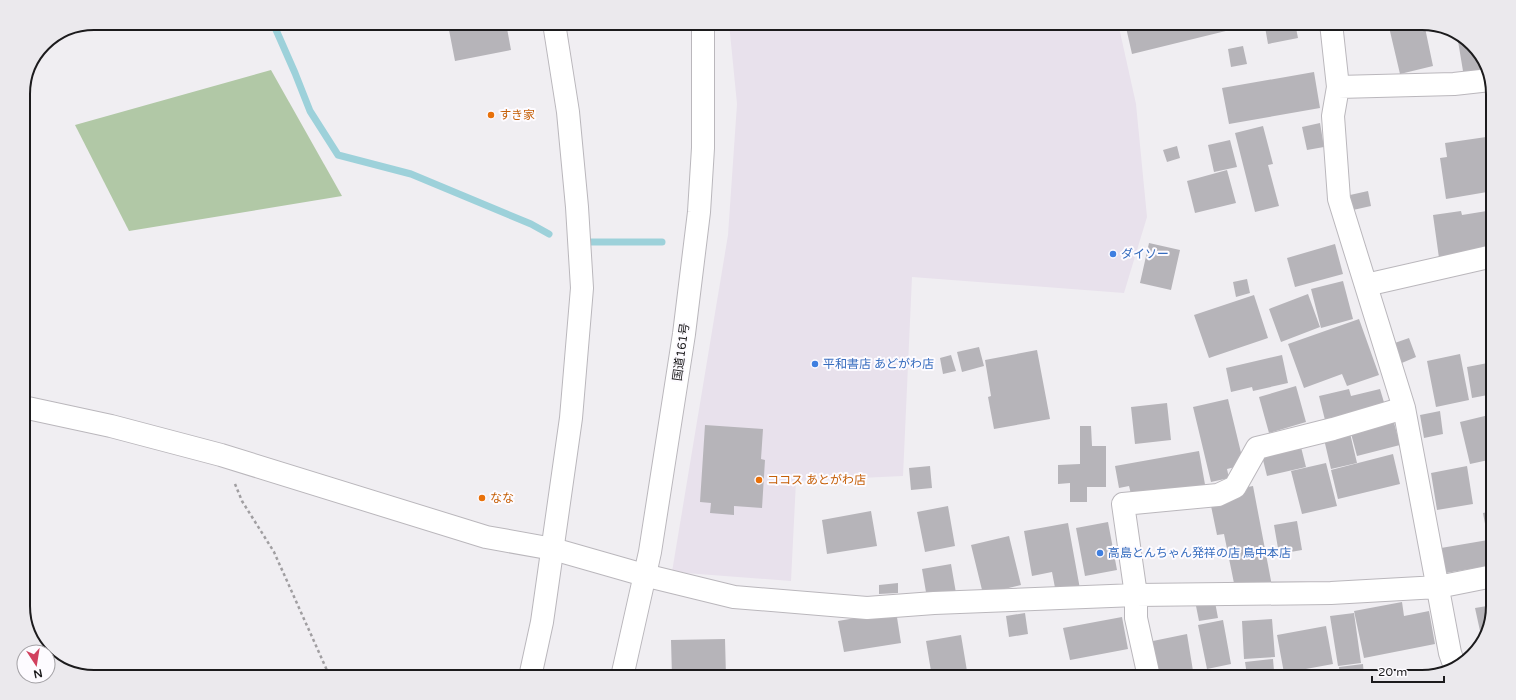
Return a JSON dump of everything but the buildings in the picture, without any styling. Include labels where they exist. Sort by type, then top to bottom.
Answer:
[{"type":"main road","points":[[532,670],[542,622],[571,418],[582,288],[577,207],[568,112],[555,30]]},
{"type":"main road","name":"国道161号","points":[[624,670],[650,552],[681,350],[699,212],[703,148],[703,30]]},
{"type":"main road","points":[[1332,30],[1338,87],[1333,116],[1339,198],[1404,408],[1450,653],[1453,661]]},
{"type":"main road","points":[[1338,87],[1454,84],[1485,81]]},
{"type":"main road","points":[[1366,285],[1486,258]]},
{"type":"main road","points":[[1147,670],[1136,618],[1136,595],[1123,504],[1218,495],[1235,487],[1257,448],[1333,429],[1404,408]]},
{"type":"main road","points":[[30,409],[111,426],[222,455],[486,537],[553,549],[644,576],[734,597],[867,608],[934,602],[1136,595],[1331,593],[1438,587],[1486,577]]},
{"type":"path","points":[[222,455],[242,502],[274,552],[327,670]]},
{"type":"shaded area","points":[[730,30],[1120,30],[1136,104],[1147,217],[1124,293],[912,277],[903,476],[796,481],[791,581],[672,572],[728,235],[737,104]]},
{"type":"green space","points":[[271,70],[342,196],[129,231],[75,125]]},
{"type":"waterway","points":[[276,30],[310,111],[338,155],[411,174],[531,224],[549,234]]},
{"type":"waterway","points":[[591,242],[662,242]]},
{"type":"place","name":"すき家","points":[[491,115]]},
{"type":"place","name":"ダイソー","points":[[1113,254]]},
{"type":"place","name":"平和書店 あどがわ店","points":[[815,364]]},
{"type":"place","name":"ココス あとがわ店","points":[[759,480]]},
{"type":"place","name":"なな","points":[[482,498]]},
{"type":"place","name":"高島とんちゃん発祥の店 鳥中本店","points":[[1100,553]]}]
